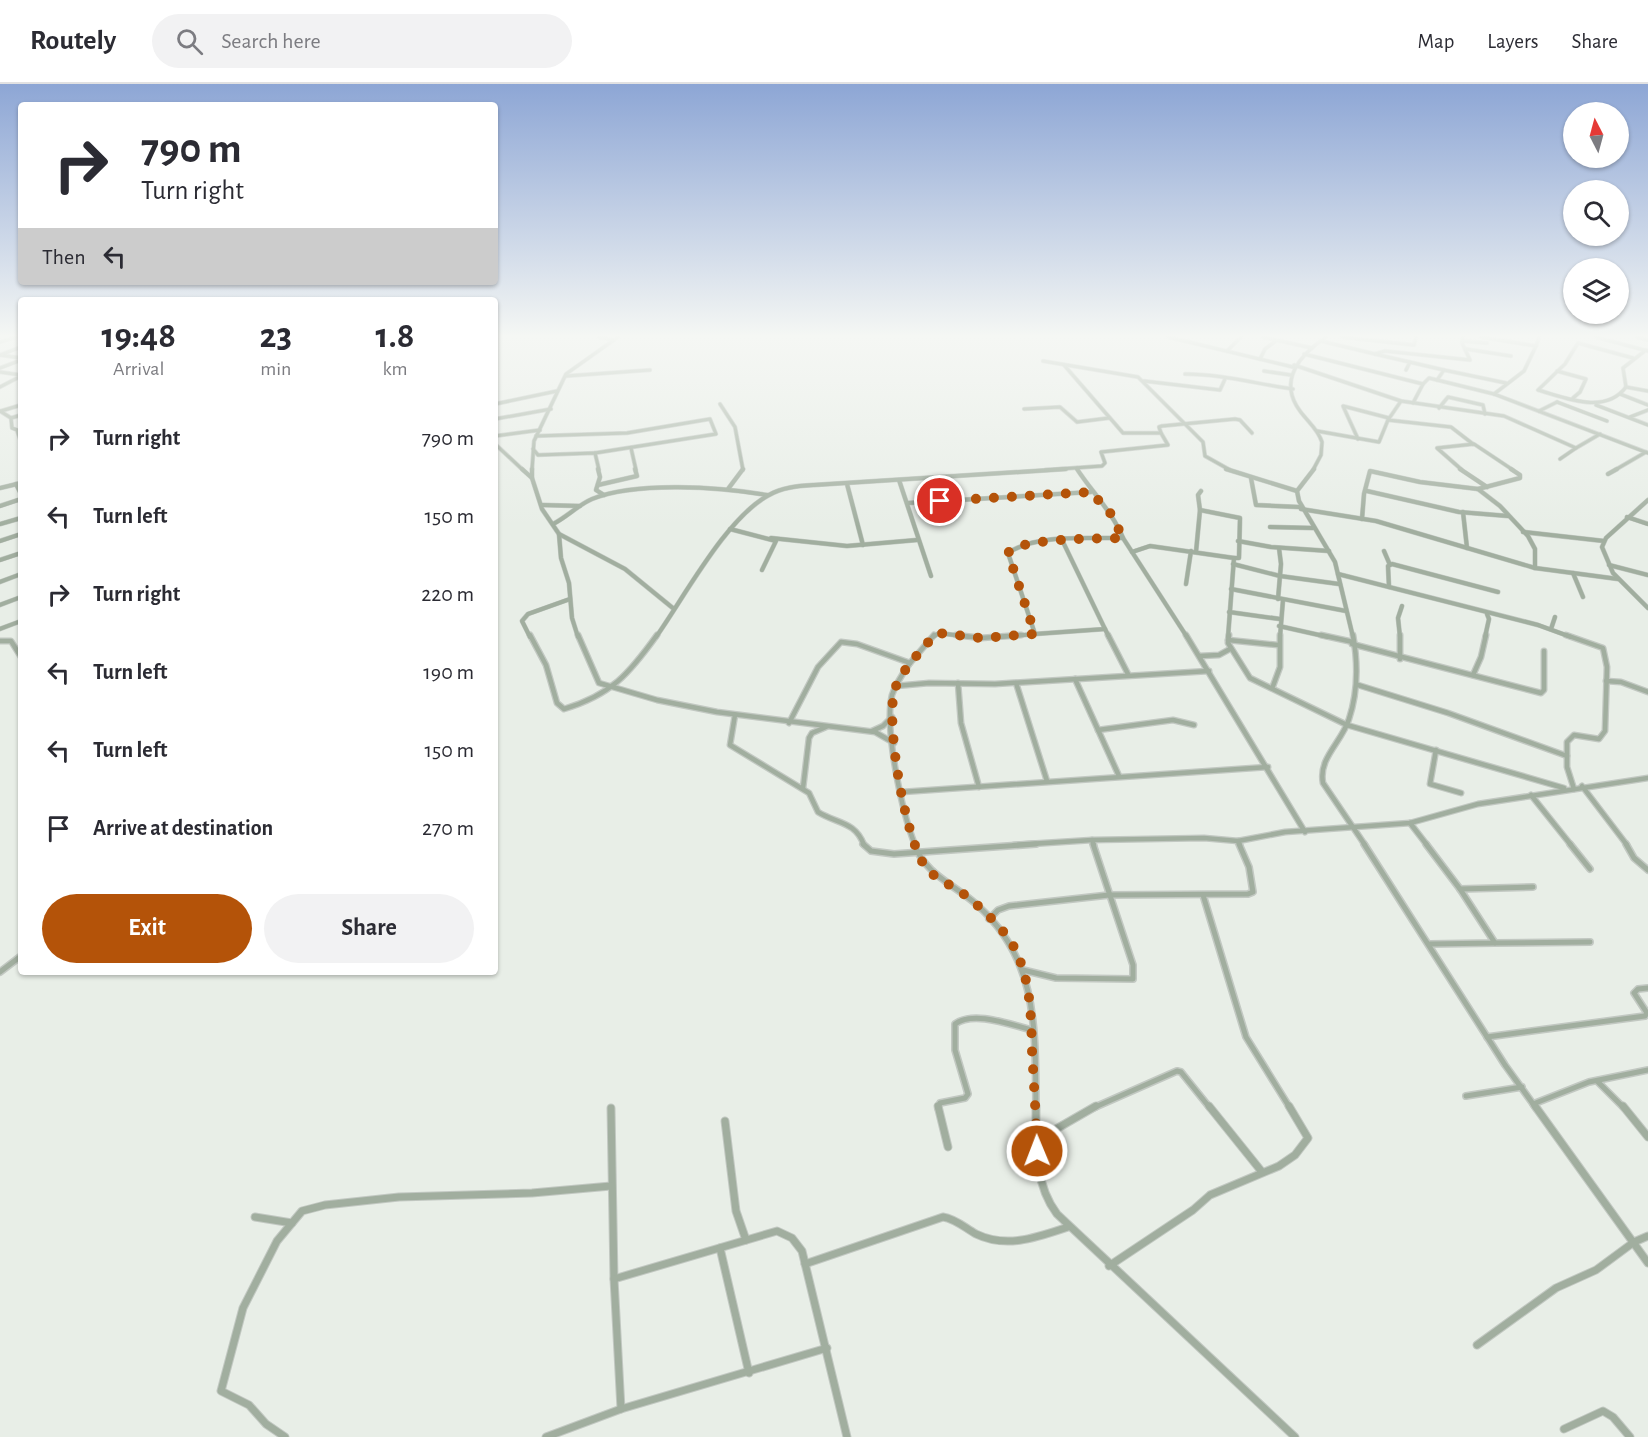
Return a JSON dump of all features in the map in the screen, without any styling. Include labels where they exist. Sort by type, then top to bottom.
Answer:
[{"type":"street","points":[[498,403],[513,400]]},
{"type":"street","points":[[554,400],[536,436],[532,478],[542,505],[559,534],[572,618],[582,648],[599,683],[640,698],[735,715],[789,723],[872,730],[886,735],[894,743]]},
{"type":"street","points":[[1094,400],[1125,434],[1161,433]]},
{"type":"street","points":[[1163,400],[1203,442],[1205,456],[1210,461],[1251,478],[1297,491]]},
{"type":"street","points":[[1295,400],[1296,406],[1317,431],[1322,443],[1322,452],[1297,491],[1300,508],[1329,551],[1338,574],[1358,663],[1358,685],[1347,725],[1321,772],[1331,798],[1354,828],[1430,944],[1487,1038],[1648,1263]]},
{"type":"street","points":[[1439,408],[1445,400]]},
{"type":"street","points":[[1462,400],[1483,405],[1485,414]]},
{"type":"street","points":[[1510,400],[1647,452]]},
{"type":"street","points":[[1580,400],[1648,425]]},
{"type":"street","points":[[1594,404],[1609,400]]},
{"type":"street","points":[[1317,431],[1379,442],[1389,419],[1401,401],[1504,416],[1576,448]]},
{"type":"street","points":[[1539,411],[1557,402],[1607,421]]},
{"type":"street","points":[[720,404],[735,427],[743,471],[728,489]]},
{"type":"street","points":[[0,411],[18,406]]},
{"type":"street","points":[[1358,439],[1343,406],[1389,419],[1451,427],[1520,475],[1520,478],[1512,482],[1478,489],[1420,482],[1374,471],[1369,472],[1367,491],[1360,506],[1362,519]]},
{"type":"street","points":[[1024,409],[1060,407],[1077,422],[1109,418]]},
{"type":"street","points":[[498,418],[551,409]]},
{"type":"street","points":[[1630,417],[1648,410]]},
{"type":"street","points":[[0,411],[11,418],[18,417]]},
{"type":"street","points":[[11,418],[12,428],[18,430]]},
{"type":"street","points":[[533,449],[538,455],[595,453],[717,434],[716,427],[710,419],[627,433],[536,436]]},
{"type":"street","points":[[553,524],[604,495],[679,489],[728,489],[767,495],[794,489],[847,484],[1077,468],[1104,464],[1101,452],[1104,451],[1168,445],[1159,427],[1162,426],[1238,420],[1252,433]]},
{"type":"street","points":[[498,436],[540,430]]},
{"type":"street","points":[[1560,459],[1600,434]]},
{"type":"street","points":[[1474,444],[1437,448],[1487,487]]},
{"type":"street","points":[[498,446],[503,448],[513,463],[532,478]]},
{"type":"street","points":[[598,484],[637,476],[631,448]]},
{"type":"street","points":[[1608,474],[1647,452]]},
{"type":"street","points":[[595,453],[600,477],[597,491],[604,495]]},
{"type":"street","points":[[1077,468],[1091,492],[1111,514],[1123,538],[1200,656],[1305,832]]},
{"type":"street","points":[[1251,478],[1256,505],[1343,514],[1535,568],[1618,579]]},
{"type":"street","points":[[900,480],[917,540],[931,576]]},
{"type":"street","points":[[0,488],[18,484]]},
{"type":"street","points":[[847,484],[863,545]]},
{"type":"street","points":[[1478,489],[1509,516],[1523,532],[1534,549],[1535,568]]},
{"type":"street","points":[[1186,584],[1194,551],[1200,510],[1198,495],[1201,491]]},
{"type":"street","points":[[1367,491],[1463,512],[1509,516]]},
{"type":"street","points":[[908,503],[1091,492]]},
{"type":"street","points":[[570,599],[528,614],[522,621],[546,665],[557,703],[564,709],[584,705],[613,688],[649,645],[730,529],[767,495]]},
{"type":"street","points":[[1648,500],[1627,517],[1604,541],[1602,553],[1618,579],[1648,608]]},
{"type":"street","points":[[0,506],[18,501]]},
{"type":"street","points":[[542,505],[580,507]]},
{"type":"street","points":[[1132,552],[1150,546],[1239,558],[1240,518],[1200,510]]},
{"type":"street","points":[[1463,512],[1467,548]]},
{"type":"street","points":[[1627,517],[1648,524]]},
{"type":"street","points":[[0,524],[18,519]]},
{"type":"street","points":[[1270,527],[1313,528]]},
{"type":"street","points":[[730,529],[771,538],[848,546],[917,540]]},
{"type":"street","points":[[1523,532],[1604,541]]},
{"type":"street","points":[[559,534],[625,569],[674,609]]},
{"type":"street","points":[[0,541],[18,535]]},
{"type":"street","points":[[762,570],[776,545],[771,538]]},
{"type":"street","points":[[1035,634],[1008,553],[1011,549],[1029,544],[1123,538]]},
{"type":"street","points":[[1238,541],[1279,548],[1329,551]]},
{"type":"street","points":[[1063,542],[1128,674]]},
{"type":"street","points":[[1272,686],[1280,676],[1279,548]]},
{"type":"street","points":[[1384,551],[1390,565],[1389,587]]},
{"type":"street","points":[[0,561],[18,554]]},
{"type":"street","points":[[1234,558],[1228,640],[1230,649],[1250,678],[1272,686],[1347,725],[1567,789]]},
{"type":"street","points":[[1233,564],[1280,576],[1339,584]]},
{"type":"street","points":[[1390,565],[1498,592]]},
{"type":"street","points":[[1609,565],[1648,575]]},
{"type":"street","points":[[1573,573],[1583,597]]},
{"type":"street","points":[[1338,574],[1551,629],[1603,648],[1606,681],[1605,731],[1599,739],[1571,736],[1567,742],[1567,766],[1574,789]]},
{"type":"street","points":[[0,582],[18,575]]},
{"type":"street","points":[[1231,589],[1346,611]]},
{"type":"street","points":[[0,605],[18,598]]},
{"type":"street","points":[[1400,658],[1403,650],[1398,632],[1397,612],[1402,606]]},
{"type":"street","points":[[1229,612],[1280,619]]},
{"type":"street","points":[[1473,675],[1481,657],[1489,619],[1487,614]]},
{"type":"street","points":[[1551,629],[1555,617]]},
{"type":"street","points":[[0,629],[18,622]]},
{"type":"street","points":[[1279,626],[1353,643],[1400,658],[1541,693],[1544,690],[1544,651]]},
{"type":"street","points":[[1105,629],[975,638],[939,633],[934,635],[910,663],[896,686],[891,704],[894,743],[902,792],[916,852],[927,869],[965,895],[1010,942],[1023,970],[1032,1005],[1037,1140],[1044,1188],[1049,1202],[1068,1227],[1295,1437]]},
{"type":"street","points":[[1228,640],[1278,645]]},
{"type":"street","points":[[0,641],[11,641],[18,652]]},
{"type":"street","points":[[789,723],[805,689],[828,653],[841,642],[857,644],[910,663]]},
{"type":"street","points":[[1200,656],[1219,655],[1230,649]]},
{"type":"street","points":[[896,686],[1016,683],[1128,674],[1209,671]]},
{"type":"street","points":[[1074,679],[1119,776]]},
{"type":"street","points":[[1606,681],[1627,684],[1648,692]]},
{"type":"street","points":[[958,683],[957,699],[968,752],[979,787]]},
{"type":"street","points":[[1016,683],[1047,781]]},
{"type":"street","points":[[1358,685],[1448,713],[1567,756]]},
{"type":"street","points":[[735,715],[730,745],[780,774],[786,781],[803,788],[816,801],[821,815],[836,819],[854,829],[868,852],[894,854],[1092,840],[1204,838],[1238,841],[1285,832],[1410,823],[1450,810],[1582,786],[1648,778]]},
{"type":"street","points":[[872,730],[883,726],[892,716]]},
{"type":"street","points":[[1098,730],[1173,720],[1194,725]]},
{"type":"street","points":[[803,788],[809,738],[812,733],[827,727]]},
{"type":"street","points":[[1436,750],[1430,784],[1461,793]]},
{"type":"street","points":[[902,792],[1268,767]]},
{"type":"street","points":[[1582,786],[1620,834],[1634,858],[1648,870]]},
{"type":"street","points":[[1531,795],[1590,868]]},
{"type":"street","points":[[1410,823],[1460,889],[1495,943]]},
{"type":"street","points":[[1023,970],[1056,978],[1133,979],[1133,965],[1092,840]]},
{"type":"street","points":[[989,919],[998,910],[1009,906],[1109,895],[1203,895],[1253,892],[1249,867],[1238,841]]},
{"type":"street","points":[[1460,889],[1533,886]]},
{"type":"street","points":[[1109,1266],[1193,1210],[1210,1195],[1279,1166],[1295,1155],[1308,1138],[1246,1037],[1203,895]]},
{"type":"street","points":[[1430,944],[1590,942]]},
{"type":"street","points":[[0,972],[18,958]]},
{"type":"street","points":[[1487,1038],[1645,1016],[1647,1013],[1634,993],[1638,989],[1648,988]]},
{"type":"street","points":[[948,1147],[938,1106],[940,1103],[965,1098],[968,1094],[958,1067],[953,1032],[955,1024],[962,1019],[996,1021],[1032,1030]]},
{"type":"street","points":[[1533,1104],[1560,1092],[1597,1081],[1648,1070]]},
{"type":"street","points":[[1037,1140],[1095,1107],[1177,1071],[1181,1072],[1208,1104],[1262,1172]]},
{"type":"street","points":[[1597,1081],[1628,1112],[1648,1137]]},
{"type":"street","points":[[1466,1096],[1522,1087]]},
{"type":"street","points":[[611,1108],[614,1279],[621,1409]]},
{"type":"street","points":[[724,1121],[736,1211],[746,1240]]},
{"type":"street","points":[[285,1437],[266,1424],[249,1406],[221,1391],[243,1308],[265,1260],[302,1211],[325,1205],[399,1197],[531,1193],[611,1186]]},
{"type":"street","points":[[255,1217],[292,1223]]},
{"type":"street","points":[[806,1264],[943,1217],[955,1220],[984,1238],[1002,1242],[1036,1238],[1068,1227]]},
{"type":"street","points":[[614,1279],[777,1231],[786,1234],[802,1251],[806,1264],[847,1437]]},
{"type":"street","points":[[1476,1345],[1538,1299],[1596,1270],[1634,1242],[1648,1236]]},
{"type":"street","points":[[720,1248],[748,1373]]},
{"type":"street","points":[[546,1437],[621,1409],[748,1373],[827,1347]]},
{"type":"street","points":[[1564,1429],[1604,1411],[1613,1417],[1630,1437]]},
{"type":"route","points":[[940,501],[1091,492],[1111,514],[1123,538],[1029,544],[1011,549],[1008,553],[1035,634],[981,638],[939,633],[934,635],[910,663],[896,686],[891,704],[902,792],[918,858],[936,877],[965,895],[1003,931],[1015,950],[1023,970],[1032,1005],[1037,1151]]}]
